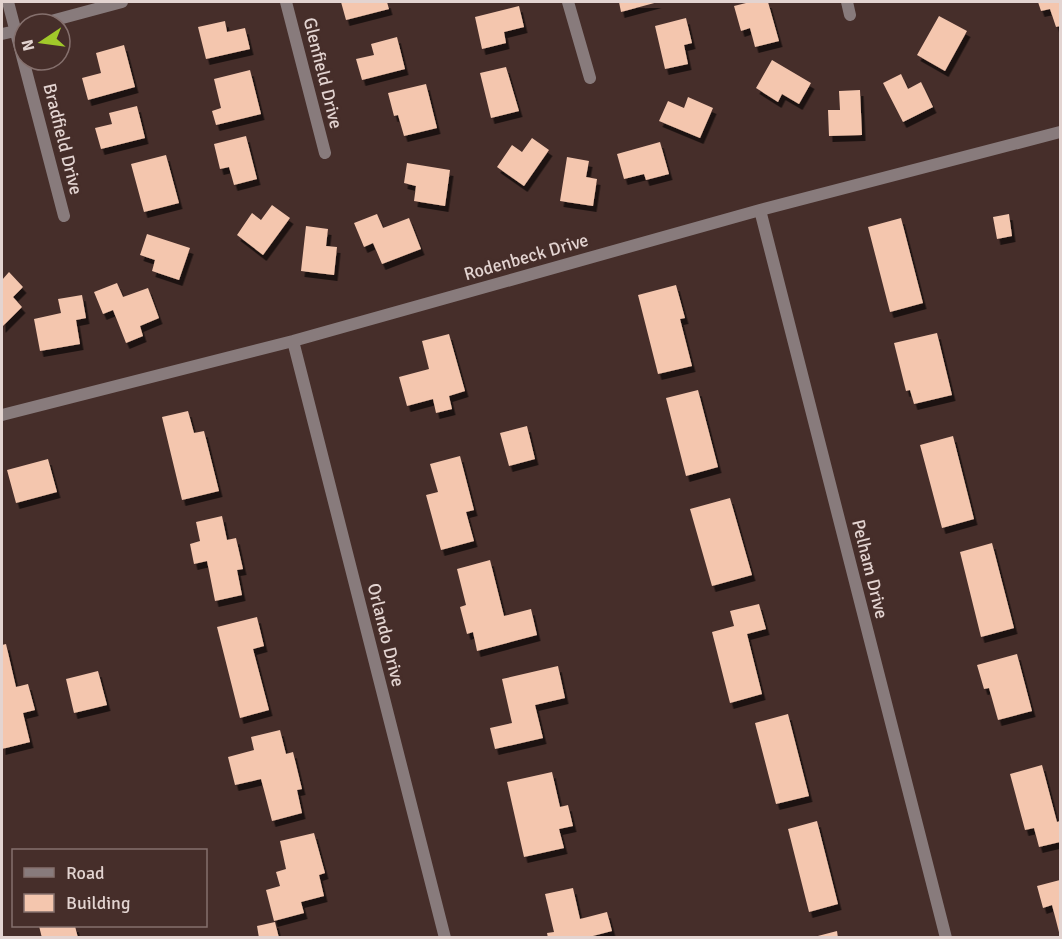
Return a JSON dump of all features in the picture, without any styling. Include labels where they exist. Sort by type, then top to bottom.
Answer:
[{"type":"street","points":[[72,15],[122,2]]},
{"type":"street","name":"Glenfield Drive","points":[[286,2],[325,153]]},
{"type":"street","points":[[568,2],[590,78]]},
{"type":"street","points":[[847,2],[850,15]]},
{"type":"street","name":"Bradfield Drive","points":[[30,72],[64,216]]},
{"type":"street","name":"Rodenbeck Drive","points":[[2,415],[293,341],[760,210],[1060,132]]},
{"type":"street","name":"Pelham Drive","points":[[760,210],[946,938]]},
{"type":"street","name":"Orlando Drive","points":[[293,341],[445,938]]},
{"type":"building","points":[[341,2],[387,2],[389,9],[346,20]]},
{"type":"building","points":[[619,2],[658,2],[621,12]]},
{"type":"building","points":[[750,2],[768,2],[779,41],[755,47],[750,28],[741,31],[734,6]]},
{"type":"building","points":[[1038,2],[1060,2],[1060,26],[1056,27],[1050,9],[1041,11]]},
{"type":"building","points":[[519,6],[524,27],[504,32],[506,43],[482,49],[475,17]]},
{"type":"building","points":[[939,16],[967,31],[945,71],[917,55]]},
{"type":"building","points":[[686,18],[692,43],[684,45],[688,64],[665,69],[655,26]]},
{"type":"building","points":[[225,21],[227,32],[245,28],[250,49],[206,59],[198,27]]},
{"type":"building","points":[[397,37],[405,69],[362,80],[356,59],[374,55],[371,44]]},
{"type":"building","points":[[124,45],[135,87],[88,100],[82,78],[101,73],[96,53]]},
{"type":"building","points":[[772,60],[811,83],[799,104],[782,94],[778,102],[756,88]]},
{"type":"building","points":[[506,67],[519,111],[491,118],[480,73]]},
{"type":"building","points":[[250,70],[261,114],[216,125],[212,111],[221,108],[214,79]]},
{"type":"building","points":[[901,74],[908,89],[921,82],[933,107],[903,122],[883,83]]},
{"type":"building","points":[[426,84],[437,128],[404,136],[398,115],[394,116],[388,93]]},
{"type":"building","points":[[860,90],[862,135],[829,136],[828,110],[840,110],[839,91]]},
{"type":"building","points":[[688,97],[713,108],[700,138],[659,121],[668,101],[684,108]]},
{"type":"building","points":[[137,106],[145,138],[101,149],[95,128],[112,124],[109,113]]},
{"type":"building","points":[[246,136],[257,179],[234,185],[229,167],[220,169],[214,144]]},
{"type":"building","points":[[532,138],[549,150],[524,186],[497,167],[512,145],[522,152]]},
{"type":"building","points":[[660,142],[669,174],[646,180],[644,174],[624,179],[617,154]]},
{"type":"building","points":[[166,155],[179,203],[144,212],[131,164]]},
{"type":"building","points":[[567,157],[589,161],[586,177],[597,179],[593,206],[560,201]]},
{"type":"building","points":[[407,163],[450,170],[445,206],[414,201],[416,186],[404,183]]},
{"type":"building","points":[[272,205],[290,218],[263,255],[237,235],[252,213],[261,220]]},
{"type":"building","points":[[377,214],[383,228],[409,218],[421,249],[382,264],[373,243],[364,247],[354,223]]},
{"type":"building","points":[[1009,214],[1012,236],[997,239],[993,217]]},
{"type":"building","points":[[901,218],[923,303],[890,312],[868,227]]},
{"type":"building","points":[[306,226],[328,229],[326,246],[337,247],[334,275],[301,271]]},
{"type":"building","points":[[147,234],[190,248],[179,280],[152,271],[155,260],[140,255]]},
{"type":"building","points":[[9,272],[23,287],[13,297],[22,307],[2,327],[2,280]]},
{"type":"building","points":[[117,283],[123,297],[148,288],[159,318],[140,326],[143,336],[126,343],[113,310],[103,314],[94,292]]},
{"type":"building","points":[[676,285],[685,318],[680,319],[692,366],[658,374],[638,295]]},
{"type":"building","points":[[82,295],[86,318],[76,320],[80,344],[40,351],[34,319],[61,313],[58,299]]},
{"type":"building","points":[[937,333],[952,395],[914,404],[910,390],[906,391],[894,343]]},
{"type":"building","points":[[449,334],[465,391],[449,396],[452,409],[436,413],[433,399],[407,406],[399,377],[429,369],[422,341]]},
{"type":"building","points":[[698,390],[718,467],[686,476],[666,398]]},
{"type":"building","points":[[188,411],[194,433],[204,431],[219,491],[182,500],[162,417]]},
{"type":"building","points":[[527,426],[535,459],[509,466],[500,433]]},
{"type":"building","points":[[953,436],[974,519],[942,528],[920,445]]},
{"type":"building","points":[[460,456],[474,510],[466,512],[474,541],[441,550],[426,495],[438,492],[430,464]]},
{"type":"building","points":[[48,459],[57,492],[16,503],[7,470]]},
{"type":"building","points":[[730,498],[752,575],[712,586],[690,509]]},
{"type":"building","points":[[222,516],[227,540],[236,538],[243,569],[237,570],[242,595],[215,601],[207,561],[194,564],[190,544],[200,541],[196,522]]},
{"type":"building","points":[[992,543],[1014,628],[981,637],[960,552]]},
{"type":"building","points":[[490,560],[504,616],[531,609],[537,635],[477,651],[473,632],[467,634],[460,607],[466,605],[457,569]]},
{"type":"building","points":[[759,604],[766,629],[747,634],[762,694],[730,703],[712,632],[734,626],[730,611]]},
{"type":"building","points":[[257,617],[264,646],[253,649],[269,710],[240,718],[217,627]]},
{"type":"building","points":[[6,644],[16,687],[28,684],[35,710],[23,713],[30,742],[2,749],[2,645]]},
{"type":"building","points":[[1017,654],[1032,711],[998,720],[989,688],[984,689],[977,665]]},
{"type":"building","points":[[558,666],[565,698],[535,705],[543,738],[495,749],[490,728],[512,723],[502,679]]},
{"type":"building","points":[[98,671],[107,705],[74,713],[66,679]]},
{"type":"building","points":[[788,714],[809,796],[776,804],[755,723]]},
{"type":"building","points":[[280,730],[286,754],[293,752],[302,789],[297,790],[302,813],[272,821],[261,779],[235,785],[228,757],[254,750],[251,737]]},
{"type":"building","points":[[1042,765],[1057,822],[1060,821],[1060,842],[1039,847],[1034,828],[1025,830],[1010,774]]},
{"type":"building","points":[[552,772],[560,807],[568,805],[573,826],[559,829],[564,848],[524,857],[507,782]]},
{"type":"building","points":[[817,821],[838,904],[809,912],[788,829]]},
{"type":"building","points":[[314,833],[325,873],[319,875],[324,896],[301,902],[304,913],[274,921],[266,890],[280,886],[276,872],[286,869],[280,841]]},
{"type":"building","points":[[1060,880],[1060,936],[1052,905],[1043,908],[1037,886]]},
{"type":"building","points":[[573,888],[580,919],[607,912],[612,931],[585,938],[548,938],[547,933],[554,932],[545,894]]},
{"type":"building","points":[[275,922],[279,938],[259,938],[257,926]]},
{"type":"building","points":[[39,927],[75,927],[78,938],[42,938]]},
{"type":"building","points":[[837,931],[838,938],[814,938],[814,937]]}]
